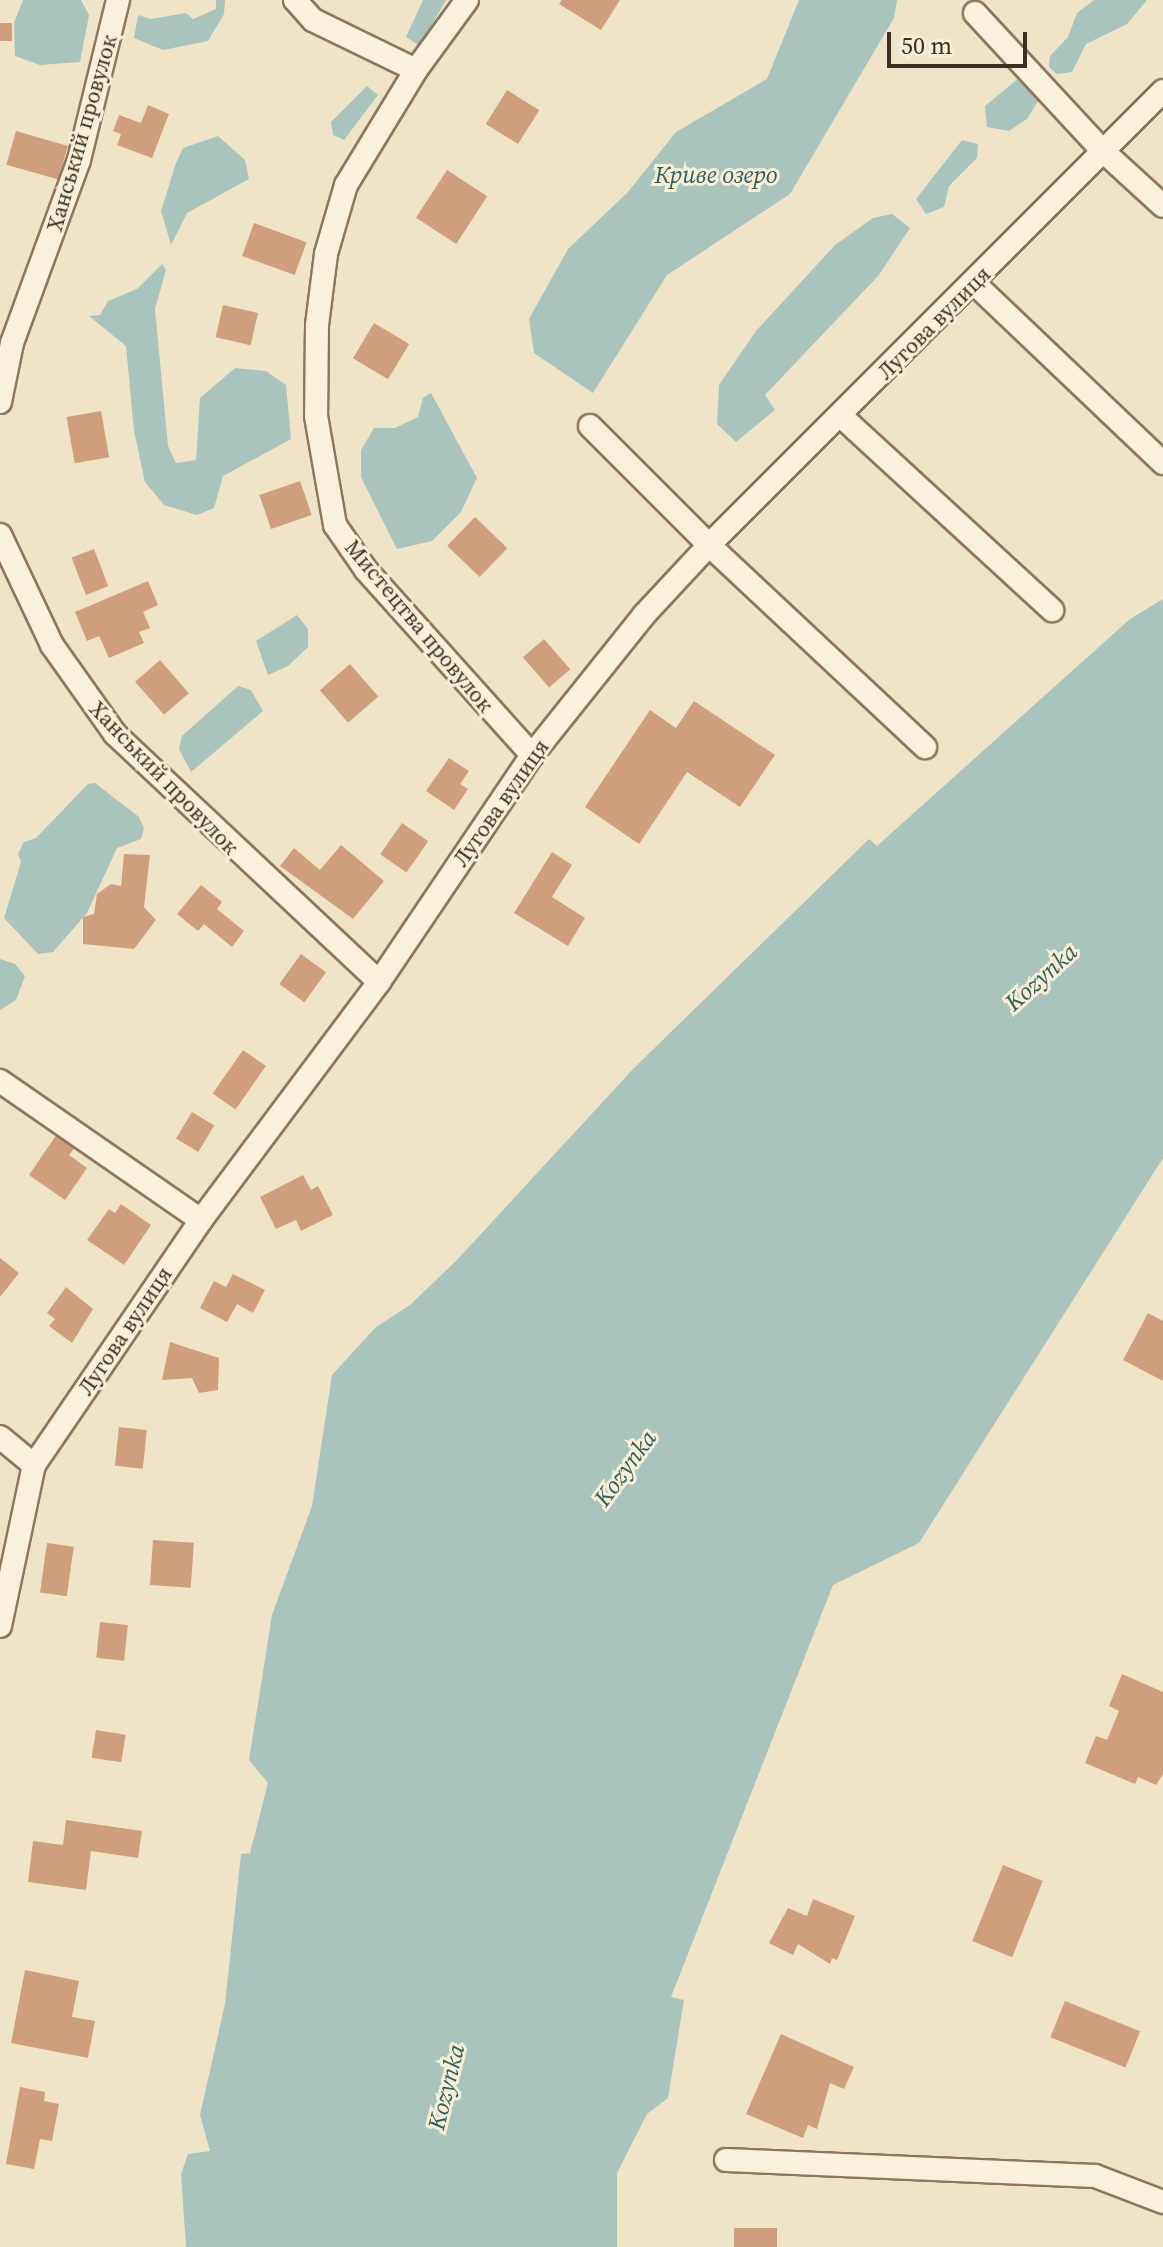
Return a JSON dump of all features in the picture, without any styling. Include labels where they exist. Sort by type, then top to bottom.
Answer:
[{"type":"street","name":"Ханський провулок","points":[[0,402],[12,343],[79,160],[118,0]]},
{"type":"street","points":[[295,0],[313,20],[416,70]]},
{"type":"street","name":"Мистецтва провулок","points":[[467,0],[416,70],[346,185],[326,254],[314,375],[327,500],[335,525],[366,570],[532,755]]},
{"type":"street","points":[[975,13],[1103,151],[1163,206]]},
{"type":"street","name":"Лугова вулиця","points":[[0,1626],[34,1465],[201,1220],[379,982],[532,755],[644,615],[709,545],[1163,91]]},
{"type":"street","points":[[974,283],[1163,463]]},
{"type":"street","points":[[841,416],[1052,610]]},
{"type":"street","points":[[590,426],[709,545],[925,747]]},
{"type":"street","name":"Ханський провулок","points":[[0,535],[52,645],[115,734],[379,982]]},
{"type":"street","points":[[0,1081],[201,1220]]},
{"type":"street","points":[[0,1437],[34,1465]]},
{"type":"street","points":[[726,2160],[1095,2176],[1163,2202]]},
{"type":"water","points":[[23,0],[81,0],[89,15],[80,62],[40,65],[15,56],[14,23]]},
{"type":"water","points":[[216,0],[225,0],[224,14],[208,41],[163,50],[134,38],[138,15],[151,19],[186,13],[193,19],[216,9]]},
{"type":"water","points":[[423,0],[446,0],[420,46],[406,37]]},
{"type":"water","name":"Криве озеро","points":[[799,0],[897,0],[894,18],[790,194],[667,275],[593,393],[534,353],[529,319],[568,249],[628,192],[676,132],[767,79]]},
{"type":"water","points":[[1094,0],[1147,0],[1127,24],[1086,44],[1072,72],[1057,74],[1049,67],[1050,56],[1068,37],[1077,13]]},
{"type":"water","points":[[1019,78],[1029,78],[1043,93],[1027,119],[1009,131],[987,127],[985,106]]},
{"type":"water","points":[[367,86],[378,95],[344,140],[333,135],[331,122]]},
{"type":"water","points":[[218,136],[245,160],[249,179],[187,213],[171,245],[161,211],[176,163],[183,148]]},
{"type":"water","points":[[962,140],[978,144],[977,158],[949,186],[944,207],[926,214],[916,199]]},
{"type":"water","points":[[892,214],[910,228],[879,275],[765,395],[775,410],[736,442],[717,424],[719,385],[756,331],[835,245],[873,218]]},
{"type":"water","points":[[162,264],[166,270],[155,309],[168,446],[176,463],[196,460],[200,398],[235,368],[266,371],[286,385],[291,439],[223,476],[214,508],[197,515],[164,505],[145,482],[134,431],[126,346],[89,316],[100,315],[108,301],[137,289]]},
{"type":"water","points":[[431,393],[477,478],[461,512],[432,541],[397,549],[361,477],[361,450],[374,428],[395,428],[418,417],[423,398]]},
{"type":"water","name":"Kozynka","points":[[1163,599],[1163,1158],[919,1543],[833,1585],[671,1997],[684,2000],[668,2098],[647,2114],[617,2173],[617,2247],[186,2247],[181,2174],[188,2154],[210,2151],[200,2115],[225,2004],[241,1854],[250,1853],[268,1783],[249,1760],[272,1615],[312,1506],[332,1375],[376,1327],[410,1305],[456,1261],[634,1068],[869,839],[877,846],[1130,619]]},
{"type":"water","points":[[297,615],[308,629],[308,647],[288,666],[268,675],[256,641]]},
{"type":"water","points":[[238,686],[251,690],[263,711],[191,772],[179,749],[182,736]]},
{"type":"water","points":[[95,783],[139,817],[144,828],[141,839],[117,848],[87,913],[53,952],[38,954],[4,918],[21,862],[18,854],[24,842],[36,838],[88,784]]},
{"type":"water","points":[[0,959],[15,964],[25,976],[16,1000],[0,1010]]},
{"type":"building","points":[[562,0],[620,0],[601,30],[559,4]]},
{"type":"building","points":[[0,23],[12,23],[12,41],[0,41]]},
{"type":"building","points":[[507,90],[539,110],[518,144],[486,124]]},
{"type":"building","points":[[148,105],[169,114],[152,158],[117,145],[121,134],[113,131],[119,115],[141,123]]},
{"type":"building","points":[[16,131],[68,146],[58,180],[6,165]]},
{"type":"building","points":[[447,170],[487,196],[456,244],[416,218]]},
{"type":"building","points":[[254,223],[307,242],[295,275],[242,256]]},
{"type":"building","points":[[223,305],[258,313],[251,345],[216,337]]},
{"type":"building","points":[[374,323],[409,344],[388,379],[353,358]]},
{"type":"building","points":[[101,411],[109,457],[75,463],[67,417]]},
{"type":"building","points":[[300,481],[312,515],[271,529],[259,495]]},
{"type":"building","points":[[475,517],[507,548],[480,577],[447,546]]},
{"type":"building","points":[[94,549],[108,586],[86,595],[72,558]]},
{"type":"building","points":[[148,581],[158,605],[143,612],[150,628],[139,632],[144,643],[109,658],[99,636],[87,641],[75,612]]},
{"type":"building","points":[[544,639],[570,669],[549,688],[523,657]]},
{"type":"building","points":[[160,660],[189,693],[164,715],[135,682]]},
{"type":"building","points":[[350,664],[378,696],[348,723],[320,690]]},
{"type":"building","points":[[694,701],[775,755],[740,807],[687,772],[639,844],[585,807],[650,710],[676,728]]},
{"type":"building","points":[[449,758],[469,771],[460,784],[468,789],[454,810],[426,791]]},
{"type":"building","points":[[402,823],[428,841],[406,872],[380,854]]},
{"type":"building","points":[[341,845],[384,881],[353,919],[280,866],[294,848],[320,870]]},
{"type":"building","points":[[552,852],[572,865],[552,897],[585,918],[568,946],[514,913]]},
{"type":"building","points":[[124,854],[150,855],[144,907],[156,920],[134,949],[83,944],[83,917],[94,914],[97,894],[111,884],[121,886]]},
{"type":"building","points":[[201,885],[222,902],[217,909],[244,931],[232,947],[204,924],[198,931],[177,914]]},
{"type":"building","points":[[301,954],[326,972],[304,1002],[279,984]]},
{"type":"building","points":[[243,1050],[266,1066],[236,1109],[213,1093]]},
{"type":"building","points":[[192,1112],[214,1125],[198,1152],[176,1139]]},
{"type":"building","points":[[57,1134],[75,1147],[69,1155],[87,1168],[65,1200],[29,1175]]},
{"type":"building","points":[[303,1175],[311,1190],[318,1186],[333,1215],[301,1231],[296,1220],[276,1229],[260,1197]]},
{"type":"building","points":[[121,1204],[151,1225],[124,1265],[87,1240],[109,1209],[115,1213]]},
{"type":"building","points":[[0,1258],[19,1273],[0,1297]]},
{"type":"building","points":[[233,1274],[265,1290],[253,1313],[237,1304],[227,1322],[200,1308],[214,1281],[226,1287]]},
{"type":"building","points":[[66,1287],[93,1309],[72,1343],[49,1326],[55,1319],[47,1313]]},
{"type":"building","points":[[1148,1313],[1163,1321],[1163,1381],[1123,1360]]},
{"type":"building","points":[[170,1342],[219,1358],[218,1390],[199,1393],[192,1378],[162,1380]]},
{"type":"building","points":[[119,1427],[147,1430],[143,1469],[115,1466]]},
{"type":"building","points":[[153,1540],[194,1543],[191,1588],[150,1585]]},
{"type":"building","points":[[47,1543],[74,1547],[67,1596],[40,1593]]},
{"type":"building","points":[[100,1622],[128,1625],[124,1661],[96,1658]]},
{"type":"building","points":[[1122,1674],[1163,1692],[1163,1774],[1156,1785],[1138,1777],[1135,1784],[1085,1763],[1096,1736],[1107,1740],[1119,1711],[1109,1706]]},
{"type":"building","points":[[96,1730],[126,1735],[121,1762],[92,1758]]},
{"type":"building","points":[[66,1820],[142,1831],[138,1858],[91,1851],[86,1890],[28,1882],[33,1841],[63,1845]]},
{"type":"building","points":[[1003,1865],[1043,1881],[1012,1957],[972,1941]]},
{"type":"building","points":[[813,1899],[855,1916],[837,1960],[832,1958],[830,1964],[798,1944],[793,1955],[769,1943],[788,1908],[807,1916]]},
{"type":"building","points":[[25,1970],[79,1981],[72,2017],[95,2021],[88,2058],[11,2043]]},
{"type":"building","points":[[1065,2001],[1140,2031],[1125,2068],[1050,2037]]},
{"type":"building","points":[[781,2034],[854,2067],[844,2089],[830,2083],[817,2129],[808,2125],[803,2138],[746,2114]]},
{"type":"building","points":[[20,2087],[45,2092],[44,2101],[59,2104],[52,2141],[40,2139],[34,2169],[6,2164]]},
{"type":"building","points":[[734,2228],[777,2228],[777,2247],[734,2247]]}]
